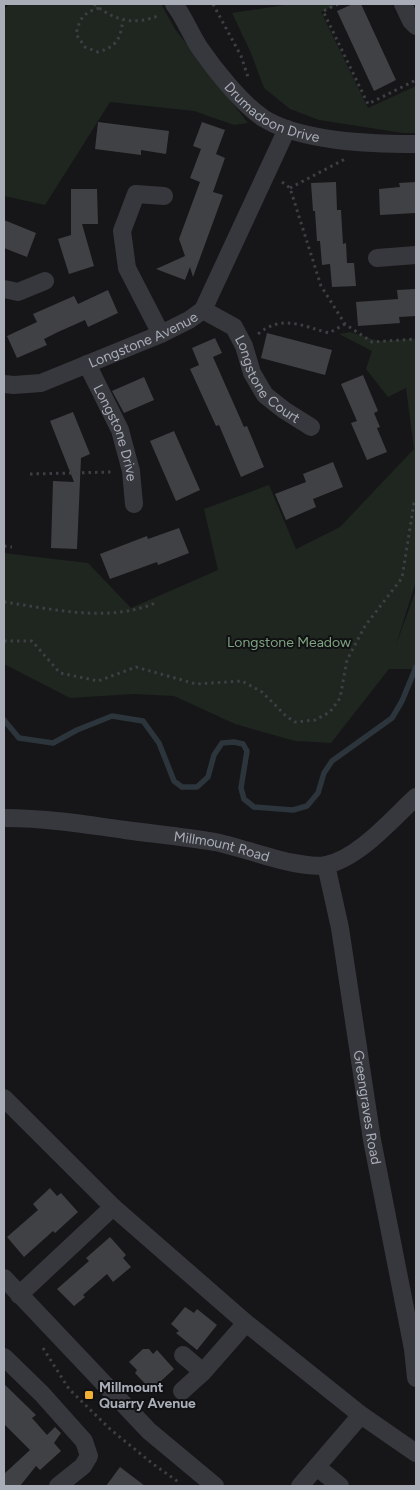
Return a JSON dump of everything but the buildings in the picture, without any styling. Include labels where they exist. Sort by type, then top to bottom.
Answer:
[{"type":"street","points":[[403,4],[416,26]]},
{"type":"street","name":"Drumadoon Drive","points":[[176,6],[199,46],[219,74],[263,118],[287,129],[308,134],[354,141],[416,144]]},
{"type":"street","name":"Longstone Avenue","points":[[4,384],[41,383],[161,334],[189,320],[203,310],[287,129]]},
{"type":"street","points":[[161,334],[127,268],[122,231],[136,194],[164,196]]},
{"type":"street","points":[[377,258],[416,255]]},
{"type":"street","points":[[4,288],[18,292],[45,281]]},
{"type":"street","name":"Longstone Court","points":[[203,310],[234,327],[244,346],[252,373],[265,395],[311,427]]},
{"type":"street","name":"Longstone Drive","points":[[87,364],[120,430],[131,472],[134,504]]},
{"type":"street","name":"Millmount Road","points":[[4,818],[65,821],[174,836],[215,842],[292,862],[326,865],[358,850],[416,797]]},
{"type":"street","name":"Greengraves Road","points":[[326,865],[340,928],[372,1140],[414,1349],[416,1378]]},
{"type":"street","points":[[4,1098],[113,1207],[246,1323],[361,1415],[416,1453]]},
{"type":"street","points":[[19,1295],[113,1207]]},
{"type":"street","points":[[4,1278],[149,1431],[215,1486]]},
{"type":"street","points":[[182,1391],[203,1372],[246,1323]]},
{"type":"street","points":[[183,1355],[203,1372]]},
{"type":"street","points":[[4,1357],[42,1394],[84,1441],[89,1456],[83,1466],[58,1486]]},
{"type":"street","points":[[300,1486],[361,1415]]},
{"type":"street","points":[[317,1467],[340,1486]]},
{"type":"path","points":[[94,4],[112,16],[131,22],[153,18],[176,6]]},
{"type":"path","points":[[213,4],[241,56],[249,80]]},
{"type":"path","points":[[338,4],[323,11],[368,104],[416,80]]},
{"type":"path","points":[[99,8],[88,12],[79,21],[76,34],[85,47],[98,52],[111,48],[118,39],[123,20]]},
{"type":"path","points":[[354,141],[346,159],[290,188],[321,286],[345,324],[372,342],[416,339]]},
{"type":"path","points":[[244,346],[266,327],[285,322],[329,333],[345,324]]},
{"type":"path","points":[[30,474],[131,472]]},
{"type":"path","points":[[4,641],[32,640],[60,673],[98,682],[136,667],[196,684],[242,681],[262,692],[286,716],[295,722],[315,720],[330,712],[340,698],[347,660],[365,626],[402,578],[414,503],[416,501]]},
{"type":"path","points":[[4,546],[12,547]]},
{"type":"path","points":[[4,602],[81,612],[119,613],[140,610],[155,603]]},
{"type":"path","points":[[41,1346],[69,1389],[110,1429],[152,1464],[184,1486]]},
{"type":"green space","points":[[10,4],[161,4],[175,29],[248,123],[234,125],[194,111],[110,102],[45,205],[4,196],[4,9]]},
{"type":"green space","points":[[291,4],[338,4],[321,12],[368,108],[416,86],[416,133],[403,133],[319,120],[290,109],[264,88],[251,53],[232,13]]},
{"type":"green space","name":"Longstone Meadow","points":[[350,332],[379,341],[416,339],[416,581],[396,645],[416,590],[416,669],[389,669],[331,743],[295,741],[235,724],[174,696],[134,694],[70,698],[4,664],[4,553],[88,563],[131,608],[218,570],[204,509],[269,485],[296,549],[340,527],[414,449],[406,388],[388,397],[366,369],[372,351],[339,334]]},
{"type":"waterway","points":[[4,720],[19,738],[53,743],[77,730],[112,716],[143,721],[159,743],[174,781],[182,787],[197,787],[208,777],[214,755],[222,743],[234,742],[243,744],[247,751],[241,788],[244,799],[254,807],[293,810],[307,806],[318,793],[324,773],[332,761],[392,718],[402,701],[416,667]]},
{"type":"place","name":"Millmount Quarry Avenue","points":[[89,1395]]}]
